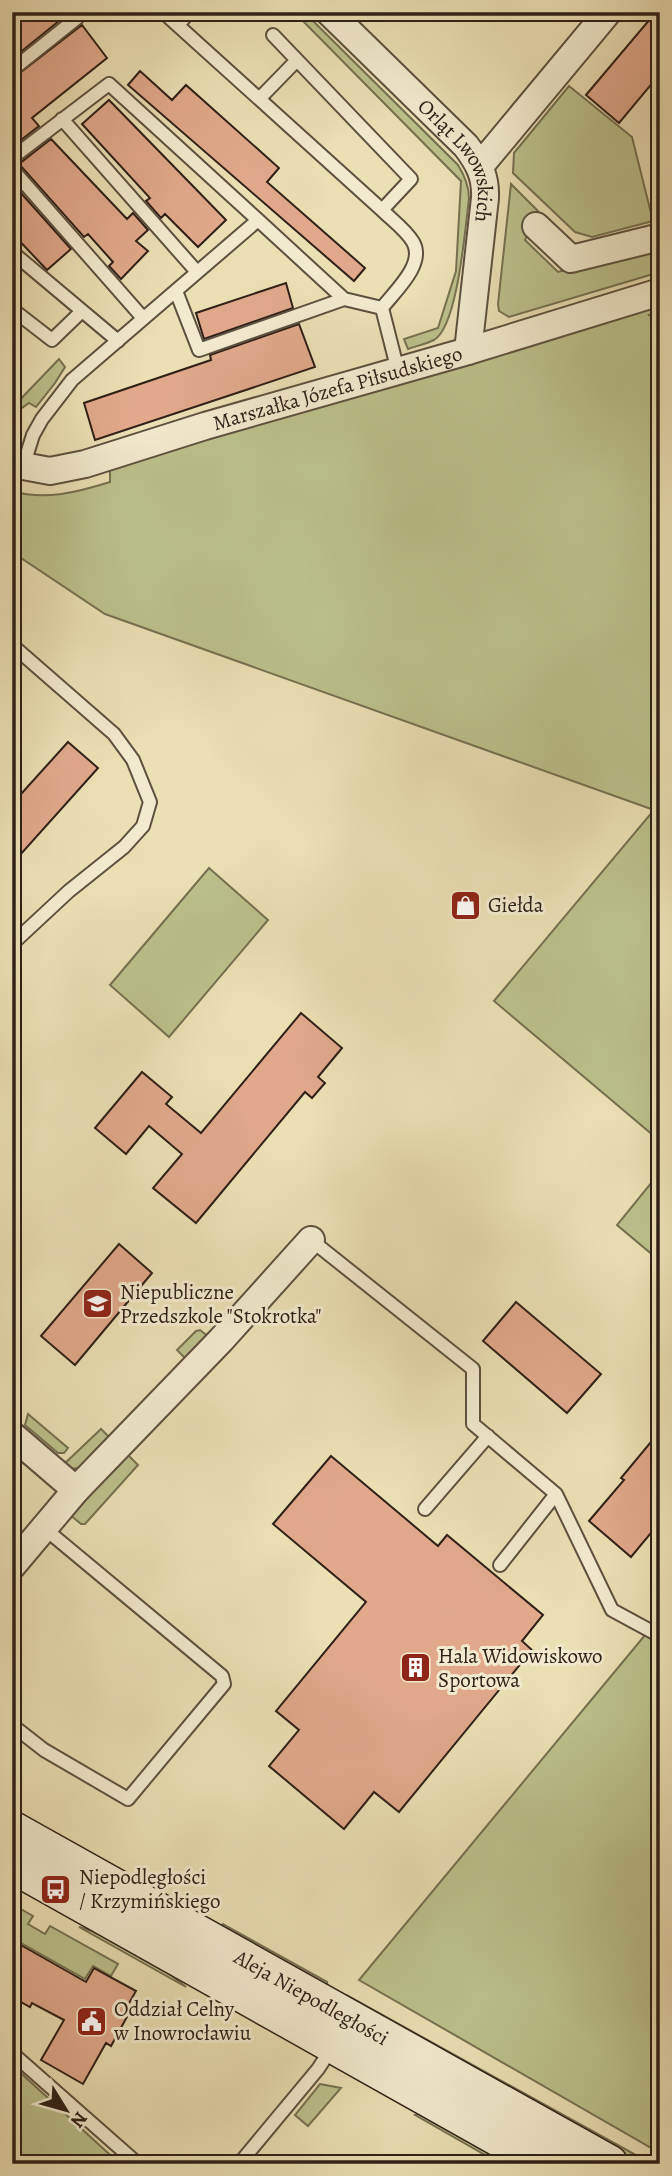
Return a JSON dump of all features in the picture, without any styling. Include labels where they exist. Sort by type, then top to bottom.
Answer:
[{"type":"street","name":"Orląt Lwowskich","points":[[329,12],[466,146],[480,166],[485,198],[468,351]]},
{"type":"street","points":[[480,166],[608,12]]},
{"type":"street","points":[[536,226],[571,259],[660,237]]},
{"type":"street","name":"Marszałka Józefa Piłsudskiego","points":[[18,465],[50,471],[67,469],[660,292]]},
{"type":"street","points":[[12,1566],[76,1490],[221,1340],[311,1240]]},
{"type":"street","points":[[12,1435],[76,1490]]},
{"type":"street","name":"Aleja Niepodległości","points":[[12,1830],[609,2164]]},
{"type":"street","name":"Aleja Niepodległości","points":[[12,1864],[546,2164]]},
{"type":"lane","points":[[163,12],[412,240],[416,255],[409,273],[382,308]]},
{"type":"lane","points":[[178,25],[189,12]]},
{"type":"lane","points":[[12,70],[77,18]]},
{"type":"lane","points":[[273,35],[411,179],[382,210]]},
{"type":"lane","points":[[260,98],[297,60]]},
{"type":"lane","points":[[12,158],[109,84],[344,299],[382,308]]},
{"type":"lane","points":[[62,119],[197,272]]},
{"type":"lane","points":[[12,169],[144,318]]},
{"type":"lane","points":[[18,465],[33,435],[72,380],[258,220]]},
{"type":"lane","points":[[12,252],[118,341]]},
{"type":"lane","points":[[176,291],[199,349],[344,299]]},
{"type":"lane","points":[[382,308],[398,371]]},
{"type":"lane","points":[[12,309],[52,340],[82,311]]},
{"type":"lane","points":[[12,645],[114,734],[132,760],[150,802],[143,826],[124,847],[69,891],[12,944]]},
{"type":"lane","points":[[311,1240],[473,1369],[473,1424],[556,1494],[612,1609],[660,1636]]},
{"type":"lane","points":[[425,1509],[488,1436]]},
{"type":"lane","points":[[500,1565],[556,1494]]},
{"type":"lane","points":[[12,1725],[44,1750],[128,1799],[224,1684],[222,1676],[44,1528]]},
{"type":"lane","points":[[239,2164],[318,2069],[333,2046]]},
{"type":"lane","points":[[12,2053],[138,2164]]},
{"type":"green space","points":[[294,12],[304,12],[458,165],[465,177],[469,199],[455,297],[442,331],[434,340],[408,349],[404,339],[438,328],[456,271],[461,181]]},
{"type":"green space","points":[[569,86],[632,137],[653,221],[592,237],[575,232],[513,173],[514,153]]},
{"type":"green space","points":[[511,184],[538,211],[525,240],[558,272],[660,244],[660,272],[509,317],[499,311],[498,304]]},
{"type":"green space","points":[[660,305],[660,311],[649,315],[660,324],[660,1141],[494,1001],[654,810],[105,614],[12,552],[12,491],[49,495],[98,486],[110,482],[110,468]]},
{"type":"green space","points":[[59,359],[65,367],[36,407],[29,403],[12,415],[12,408]]},
{"type":"green space","points":[[209,868],[268,920],[169,1037],[110,985]]},
{"type":"green space","points":[[660,1172],[660,1261],[617,1225]]},
{"type":"green space","points":[[200,1330],[209,1337],[187,1360],[177,1350]]},
{"type":"green space","points":[[28,1414],[68,1448],[64,1453],[58,1453],[25,1425]]},
{"type":"green space","points":[[101,1429],[111,1439],[81,1468],[68,1469],[62,1466]]},
{"type":"green space","points":[[127,1454],[138,1465],[85,1524],[81,1524],[69,1514]]},
{"type":"green space","points":[[660,1617],[660,2153],[359,1980]]},
{"type":"green space","points":[[12,1904],[33,1916],[28,1924],[45,1934],[50,1926],[118,1964],[111,1976],[93,1966],[85,1979],[12,1938]]},
{"type":"green space","points":[[223,1924],[327,1982],[328,1990],[217,1931]]},
{"type":"green space","points":[[79,1927],[117,1938],[139,1949],[186,1987]]},
{"type":"green space","points":[[348,1996],[652,2164],[633,2164],[353,2007]]},
{"type":"green space","points":[[12,2065],[120,2164],[12,2164]]},
{"type":"green space","points":[[320,2084],[341,2088],[308,2126],[295,2115]]},
{"type":"green space","points":[[420,2113],[522,2164],[501,2164],[415,2115]]},
{"type":"building","points":[[27,12],[70,12],[12,59],[12,25]]},
{"type":"building","points":[[656,12],[660,12],[660,74],[619,123],[586,95]]},
{"type":"building","points":[[82,25],[107,58],[32,118],[39,126],[12,147],[12,79]]},
{"type":"building","points":[[140,71],[172,100],[186,85],[279,168],[267,182],[365,268],[354,281],[128,85]]},
{"type":"building","points":[[109,100],[226,220],[198,247],[165,214],[161,218],[146,201],[150,198],[82,124]]},
{"type":"building","points":[[51,139],[127,219],[133,213],[148,230],[136,241],[148,251],[121,279],[109,266],[113,262],[88,234],[84,237],[19,164]]},
{"type":"building","points":[[12,183],[71,249],[47,270],[12,233]]},
{"type":"building","points":[[286,283],[293,308],[204,339],[196,313]]},
{"type":"building","points":[[299,324],[315,367],[95,440],[84,403],[211,360],[210,355]]},
{"type":"building","points":[[68,742],[98,768],[12,864],[12,804]]},
{"type":"building","points":[[301,1013],[342,1048],[318,1077],[325,1083],[312,1098],[305,1092],[196,1223],[153,1188],[182,1154],[149,1126],[126,1154],[95,1128],[142,1072],[172,1097],[166,1104],[201,1133]]},
{"type":"building","name":"Niepubliczne Przedszkole \"Stokrotka\"","points":[[119,1244],[152,1273],[75,1365],[41,1336]]},
{"type":"building","points":[[516,1302],[601,1374],[567,1413],[483,1341]]},
{"type":"building","points":[[660,1431],[660,1522],[631,1557],[589,1521]]},
{"type":"building","name":"Hala Widowiskowo Sportowa","points":[[331,1456],[438,1546],[447,1535],[543,1615],[522,1641],[532,1650],[399,1812],[374,1792],[344,1829],[269,1766],[299,1730],[276,1711],[366,1602],[273,1524]]},
{"type":"building","points":[[12,1940],[86,1982],[94,1968],[136,1991],[124,2012],[128,2015],[111,2046],[106,2043],[83,2084],[41,2060],[64,2020],[32,2003],[30,2007],[12,1997]]},
{"type":"place","name":"Giełda","points":[[465,905]]},
{"type":"place","name":"Niepubliczne Przedszkole \"Stokrotka\"","points":[[97,1304]]},
{"type":"place","name":"Hala Widowiskowo Sportowa","points":[[415,1668]]},
{"type":"place","name":"Niepodległości / Krzymińskiego","points":[[56,1889]]},
{"type":"place","name":"Oddział Celny w Inowrocławiu","points":[[91,2021]]}]
